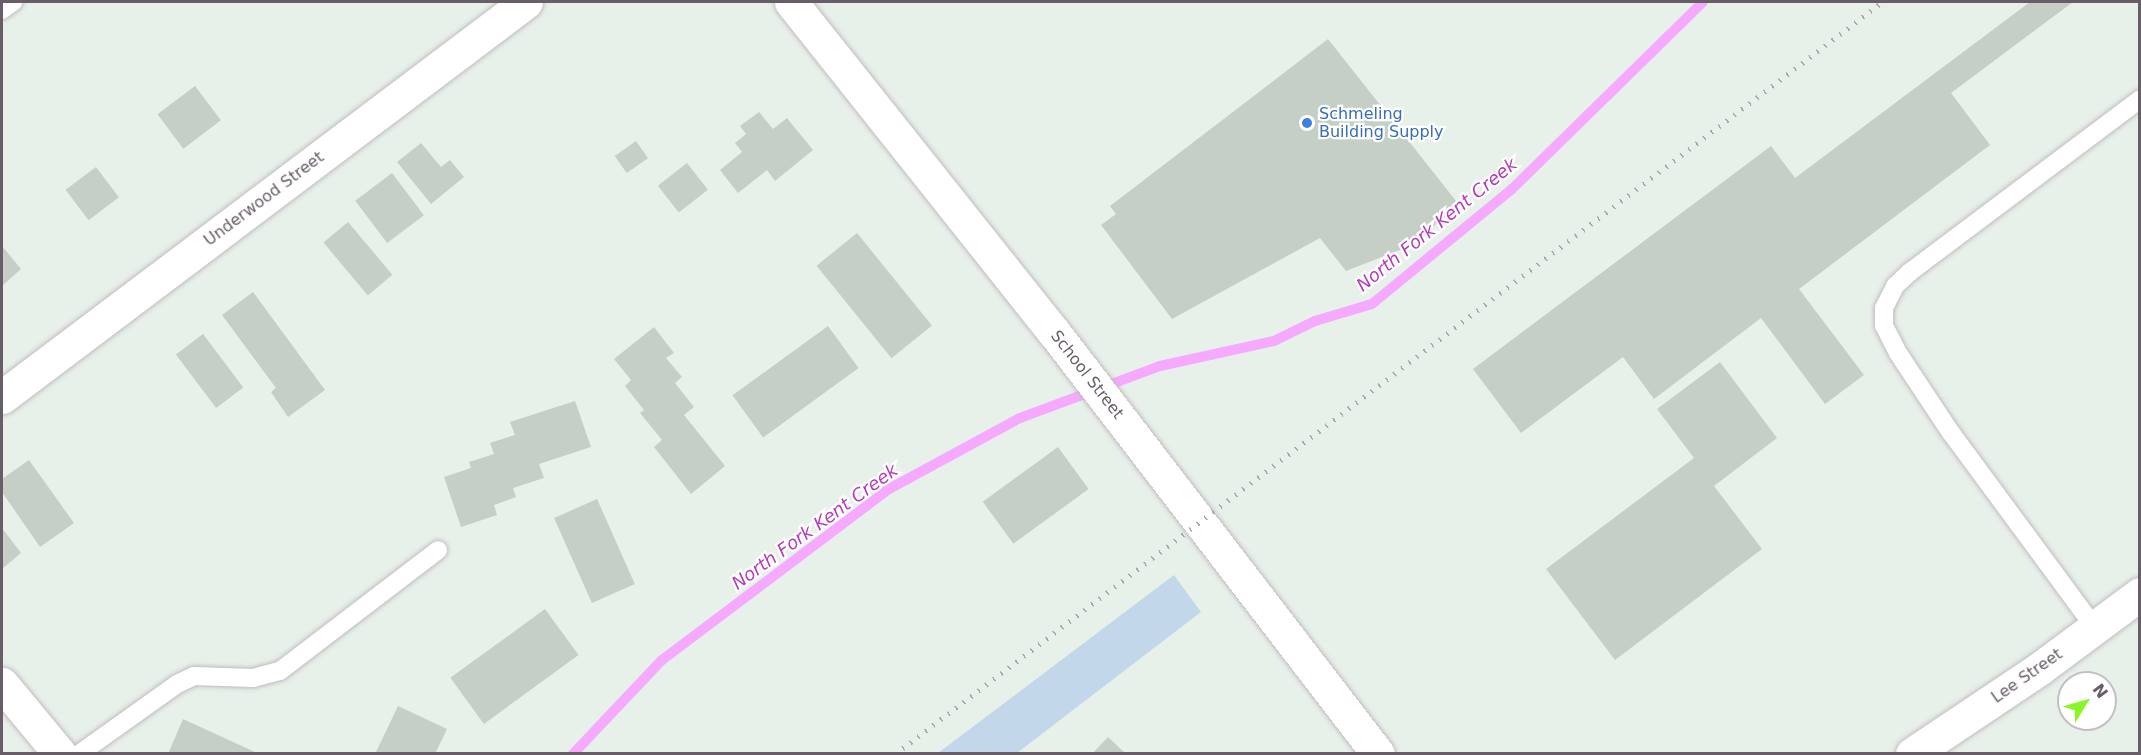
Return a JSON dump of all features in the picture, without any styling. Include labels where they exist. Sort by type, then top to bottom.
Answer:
[{"type":"street","name":"Underwood Street","points":[[2,397],[526,2]]},
{"type":"street","name":"School Street","points":[[791,2],[1053,331],[1368,750]]},
{"type":"street","name":"Lee Street","points":[[1912,753],[2095,628],[2139,594]]},
{"type":"street","points":[[2,684],[60,753]]},
{"type":"lane","points":[[2,10],[13,2]]},
{"type":"lane","points":[[2095,628],[1951,433],[1898,353],[1884,326],[1884,308],[1896,286],[1910,272],[2139,99]]},
{"type":"lane","points":[[79,753],[177,684],[194,676],[253,678],[280,671],[438,550]]},
{"type":"shaded area","points":[[1174,575],[1201,612],[1017,753],[938,753]]},
{"type":"building","points":[[2030,2],[2073,2],[1951,93],[1990,145],[1799,289],[1864,375],[1825,404],[1761,318],[1654,399],[1623,357],[1521,433],[1473,369],[1771,146],[1795,178]]},
{"type":"building","name":"Schmeling Building Supply","points":[[1328,39],[1460,206],[1405,248],[1346,271],[1320,238],[1172,319],[1101,225],[1116,214],[1110,206]]},
{"type":"building","points":[[195,86],[221,120],[183,149],[157,114]]},
{"type":"building","points":[[759,112],[773,129],[787,118],[813,150],[775,181],[767,170],[738,193],[720,170],[742,152],[735,143],[746,134],[740,126]]},
{"type":"building","points":[[636,141],[648,158],[627,173],[615,156]]},
{"type":"building","points":[[421,143],[441,167],[450,160],[464,177],[431,204],[397,162]]},
{"type":"building","points":[[687,163],[708,190],[679,213],[658,186]]},
{"type":"building","points":[[96,167],[119,197],[89,220],[66,190]]},
{"type":"building","points":[[392,173],[424,215],[387,243],[355,201]]},
{"type":"building","points":[[348,222],[392,275],[368,295],[323,243]]},
{"type":"building","points":[[857,233],[932,325],[891,358],[817,266]]},
{"type":"building","points":[[2,246],[21,269],[2,286]]},
{"type":"building","points":[[253,292],[325,390],[288,417],[271,392],[276,388],[222,315]]},
{"type":"building","points":[[828,326],[859,368],[763,437],[733,395]]},
{"type":"building","points":[[654,327],[674,353],[666,358],[682,377],[675,383],[694,407],[684,415],[725,466],[691,494],[654,447],[662,440],[640,413],[644,410],[625,386],[631,380],[614,359]]},
{"type":"building","points":[[203,334],[243,388],[216,408],[176,354]]},
{"type":"building","points":[[1720,362],[1777,438],[1714,486],[1762,549],[1615,660],[1546,569],[1694,458],[1657,409]]},
{"type":"building","points":[[575,401],[591,447],[539,464],[544,478],[513,488],[516,497],[494,505],[497,515],[461,527],[444,477],[471,468],[469,462],[494,454],[490,443],[515,435],[510,422]]},
{"type":"building","points":[[1058,447],[1089,489],[1013,544],[983,502]]},
{"type":"building","points":[[29,460],[74,523],[40,547],[2,492],[2,479]]},
{"type":"building","points":[[597,499],[635,584],[592,603],[554,518]]},
{"type":"building","points":[[2,528],[21,553],[2,569]]},
{"type":"building","points":[[545,609],[579,655],[484,724],[450,678]]},
{"type":"building","points":[[398,706],[447,729],[435,754],[375,754]]},
{"type":"building","points":[[183,719],[259,754],[168,754]]},
{"type":"building","points":[[1108,737],[1126,754],[1092,754]]},
{"type":"waterway","name":"North Fork Kent Creek","points":[[573,754],[662,660],[889,489],[1020,418],[1160,366],[1274,341],[1315,321],[1372,304],[1512,189],[1703,2]]},
{"type":"railway","points":[[895,754],[1882,2]]},
{"type":"place","name":"Schmeling Building Supply","points":[[1307,123]]}]
